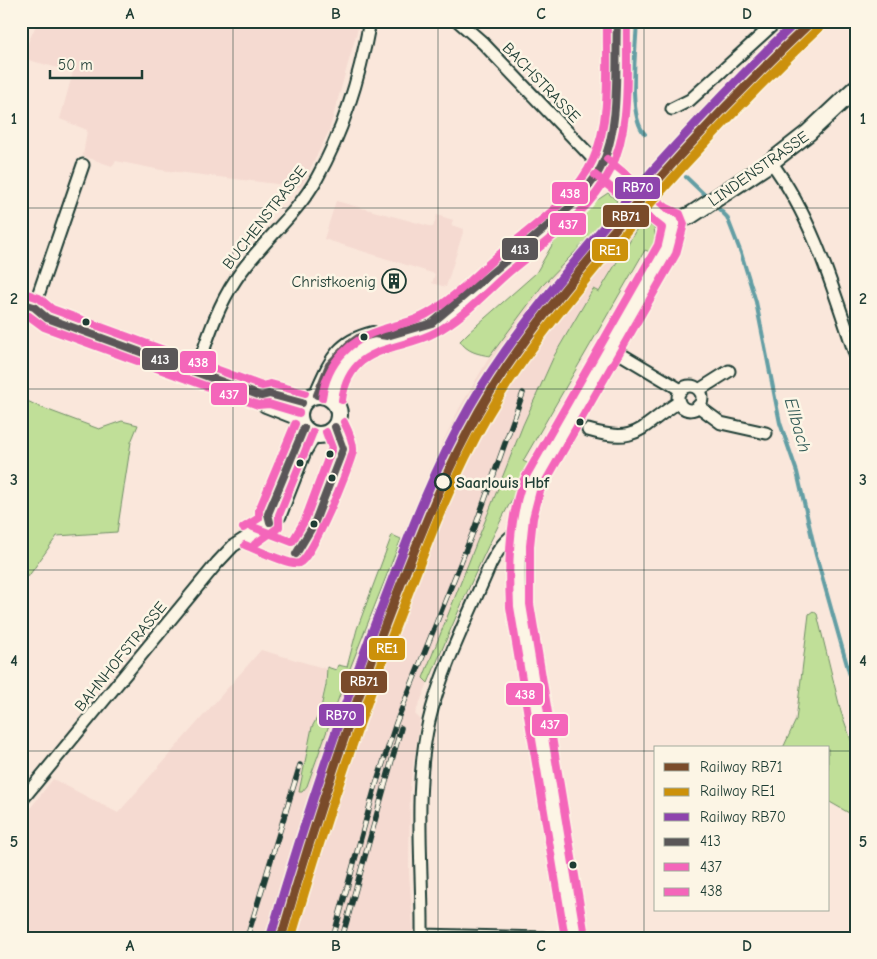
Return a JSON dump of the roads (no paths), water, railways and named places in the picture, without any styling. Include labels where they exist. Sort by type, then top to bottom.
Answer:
[{"type":"street","name":"BUCHENSTRASSE","points":[[196,372],[222,303],[236,279],[316,180],[350,102],[364,57],[370,21]]},
{"type":"street","name":"BACHSTRASSE","points":[[458,21],[483,43],[601,167]]},
{"type":"street","points":[[325,397],[343,366],[357,352],[390,335],[432,323],[570,207],[601,167],[613,131],[617,21]]},
{"type":"street","points":[[672,109],[690,100],[777,21]]},
{"type":"street","name":"LINDENSTRASSE","points":[[674,222],[682,220],[771,162],[808,133],[856,88]]},
{"type":"street","points":[[771,162],[796,198],[808,221],[856,356]]},
{"type":"street","points":[[83,165],[26,308],[47,318],[261,396],[269,394],[305,421],[331,431],[338,423],[338,410],[325,397],[309,397],[305,421]]},
{"type":"street","points":[[601,167],[628,190]]},
{"type":"street","points":[[575,938],[520,605],[518,575],[521,530],[531,487],[609,347],[667,249],[674,222],[667,221],[652,210]]},
{"type":"street","points":[[588,430],[619,437],[634,434],[680,396],[690,386],[699,390],[702,398],[698,406],[687,409],[680,396],[609,347]]},
{"type":"street","points":[[699,390],[729,371]]},
{"type":"street","points":[[698,406],[721,423],[766,433]]},
{"type":"street","name":"BAHNHOFSTRASSE","points":[[21,801],[217,563],[233,546],[270,522],[268,514],[305,421]]},
{"type":"street","points":[[521,530],[512,534],[500,546],[490,565],[437,694],[429,721],[423,757],[420,797],[422,937],[543,938]]},
{"type":"waterway","name":"Ellbach","points":[[637,21],[634,98],[639,125],[645,134]]},
{"type":"waterway","name":"Ellbach","points":[[686,177],[709,199]]},
{"type":"waterway","name":"Ellbach","points":[[714,204],[727,217],[741,253],[756,302],[780,423],[797,472],[816,555],[856,697]]},
{"type":"tunnel","points":[[628,190],[652,210]]},
{"type":"railway","points":[[602,257],[685,163]]},
{"type":"railway","points":[[333,938],[374,791],[396,723],[475,527],[523,393]]},
{"type":"railway","points":[[342,938],[401,728]]},
{"type":"railway","points":[[247,938],[300,765]]},
{"type":"rail line","name":"RB70","points":[[271,935],[297,848],[355,677],[425,498],[446,451],[470,406],[496,364],[525,324],[556,284],[638,187],[689,130],[797,21]]},
{"type":"rail line","name":"RB71","points":[[281,938],[334,767],[404,575],[455,457],[491,390],[533,330],[620,223],[727,106],[812,21]]},
{"type":"rail line","name":"RE1","points":[[291,938],[344,769],[389,643],[443,507],[464,460],[488,415],[542,335],[628,229],[734,112],[819,28]]},
{"type":"place","name":"Christkoenig","points":[[394,281]]},
{"type":"place","name":"Saarlouis Hbf","points":[[443,482]]}]
